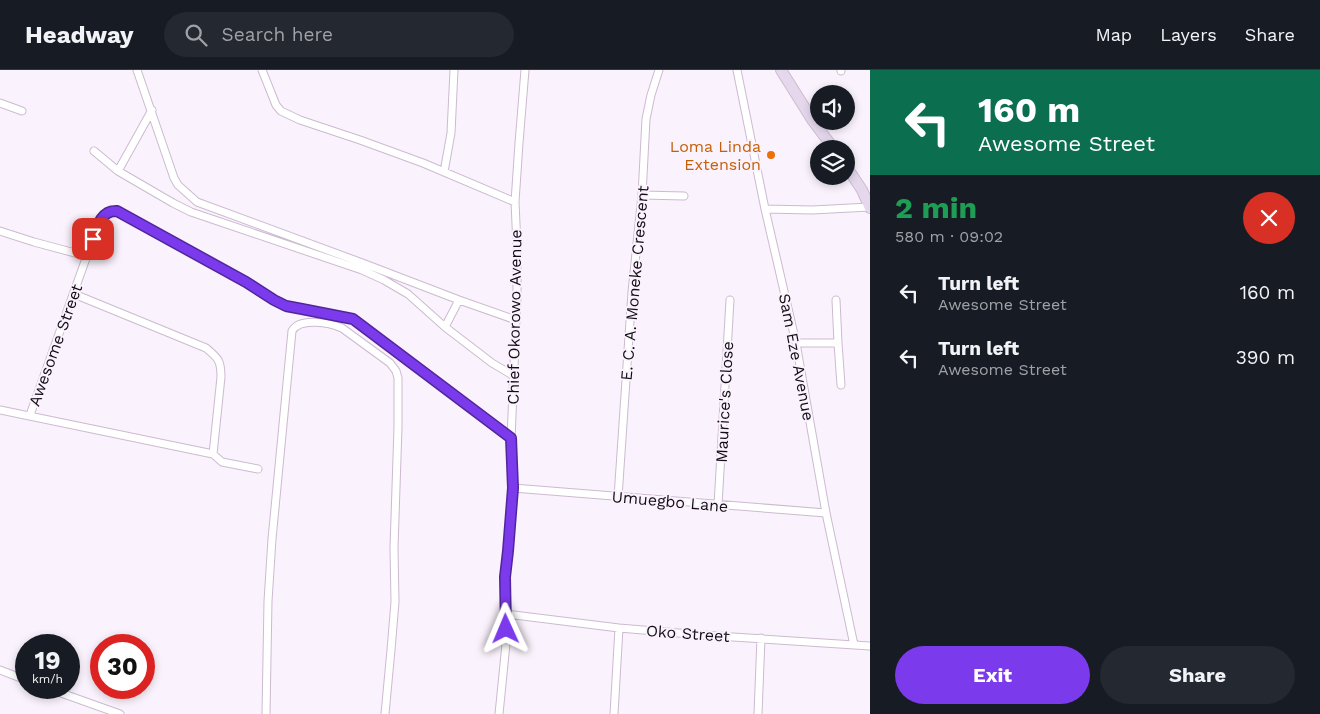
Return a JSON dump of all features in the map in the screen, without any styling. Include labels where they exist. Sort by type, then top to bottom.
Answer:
[{"type":"main road","points":[[781,70],[828,140]]},
{"type":"main road","points":[[855,176],[866,189],[870,208]]},
{"type":"street","points":[[137,70],[174,178],[178,185],[197,202],[516,320]]},
{"type":"street","points":[[262,70],[276,105],[281,111],[300,120],[423,163],[515,202]]},
{"type":"street","points":[[444,172],[451,134],[454,70]]},
{"type":"street","name":"Chief Okorowo Avenue","points":[[499,714],[506,644],[505,577],[513,488],[511,438],[517,296],[515,202],[525,70]]},
{"type":"street","name":"E. C. A. Moneke Crescent","points":[[618,497],[632,292],[642,195],[646,119],[659,70]]},
{"type":"street","name":"Sam Eze Avenue","points":[[737,70],[764,209],[796,343],[826,513],[854,645]]},
{"type":"street","points":[[0,103],[22,111]]},
{"type":"street","points":[[118,171],[152,110]]},
{"type":"street","points":[[94,151],[118,171],[191,212],[362,270],[384,280],[408,294],[445,327],[492,363],[514,376]]},
{"type":"street","points":[[642,195],[684,196]]},
{"type":"street","points":[[764,209],[870,208]]},
{"type":"street","name":"Awesome Street","points":[[30,415],[99,222],[104,214],[110,210],[117,211],[286,306],[353,319],[511,438]]},
{"type":"street","points":[[0,231],[86,256]]},
{"type":"street","points":[[74,294],[206,348],[217,357],[221,365],[221,377],[213,454]]},
{"type":"street","points":[[445,327],[460,300]]},
{"type":"street","name":"Maurice's Close","points":[[718,504],[730,300]]},
{"type":"street","points":[[836,300],[841,385]]},
{"type":"street","points":[[266,714],[268,601],[272,539],[292,331],[293,328],[301,324],[315,322],[342,328],[390,363],[396,371],[398,378],[394,602],[385,714]]},
{"type":"street","points":[[796,343],[838,343]]},
{"type":"street","points":[[0,410],[213,454],[222,462],[258,469]]},
{"type":"street","name":"Umuegbo Lane","points":[[513,488],[826,513]]},
{"type":"street","name":"Oko Street","points":[[506,614],[619,628],[870,646]]},
{"type":"street","points":[[614,714],[619,628]]},
{"type":"street","points":[[758,714],[762,638]]},
{"type":"street","points":[[0,670],[15,676]]},
{"type":"street","points":[[78,699],[120,714]]},
{"type":"place","name":"Loma Linda Extension","points":[[771,155]]},
{"type":"route","points":[[93,239],[104,214],[110,210],[117,211],[286,306],[353,319],[511,438],[513,488],[505,577],[506,629]]}]
